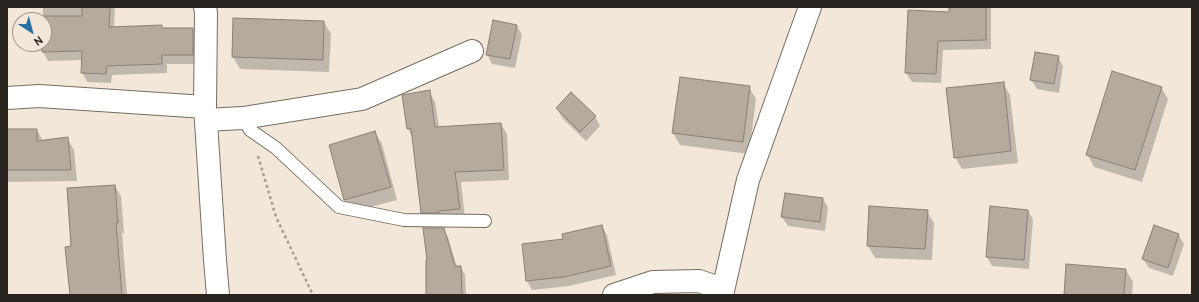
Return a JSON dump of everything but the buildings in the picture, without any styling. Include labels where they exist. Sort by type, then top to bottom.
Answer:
[{"type":"street","points":[[205,7],[205,113],[218,295]]},
{"type":"street","points":[[614,295],[653,282],[699,282],[722,292],[748,180],[810,7]]},
{"type":"street","points":[[7,98],[39,96],[205,113],[247,124],[362,100],[472,51]]},
{"type":"lane","points":[[247,124],[276,148],[339,207],[404,220],[485,221]]},
{"type":"path","points":[[247,124],[276,217],[313,295]]}]
